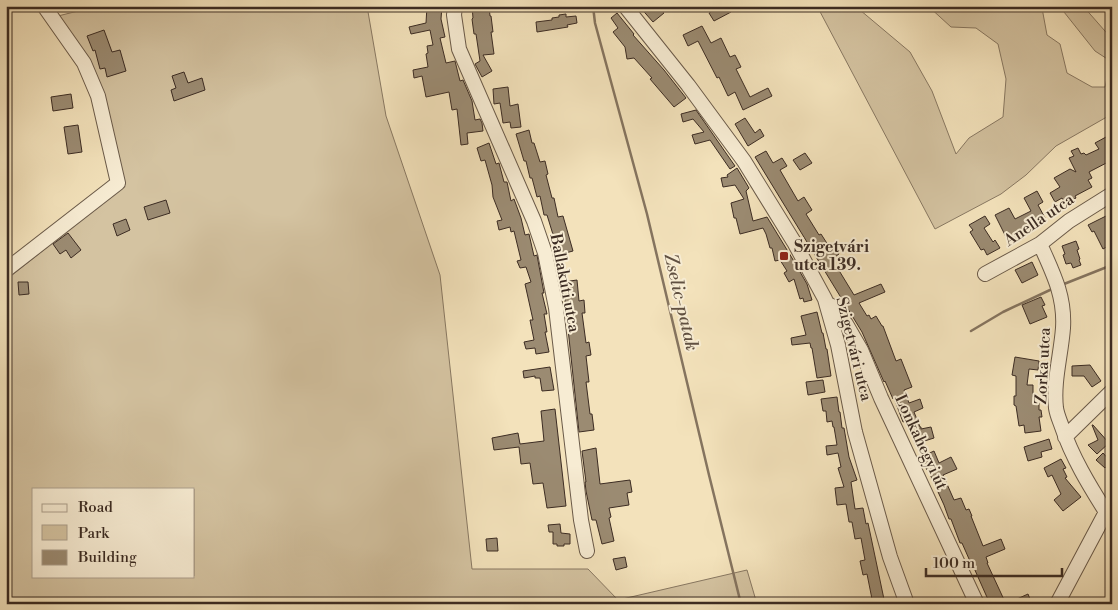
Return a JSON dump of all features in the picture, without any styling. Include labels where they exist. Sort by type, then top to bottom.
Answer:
[{"type":"street","points":[[6,270],[118,183],[98,96],[84,63],[44,6]]},
{"type":"street","name":"Ballakúti utca","points":[[455,6],[454,15],[459,49],[534,220],[545,254],[556,308],[580,520],[587,551]]},
{"type":"street","name":"Szigetvári utca","points":[[625,6],[688,85],[744,161],[794,242],[825,299],[838,345],[859,447],[890,557],[907,604]]},
{"type":"street","name":"Anella utca","points":[[986,274],[1040,244],[1069,221],[1112,194]]},
{"type":"street","name":"Zorka utca","points":[[1040,244],[1056,280],[1062,301],[1063,326],[1056,389],[1056,410],[1065,437],[1077,463],[1093,491],[1109,508]]},
{"type":"street","name":"Lonkahegyi út","points":[[825,299],[846,324],[861,350],[881,398],[977,604]]},
{"type":"street","points":[[1065,437],[1112,391]]},
{"type":"street","points":[[1058,604],[1109,508]]},
{"type":"green space","points":[[98,6],[367,6],[386,116],[440,275],[472,569],[588,569],[618,600],[747,570],[757,604],[6,604],[6,280],[125,185],[104,94],[58,16]]},
{"type":"green space","points":[[817,6],[859,6],[860,10],[910,52],[932,91],[956,154],[969,138],[1003,117],[1006,79],[998,44],[976,28],[951,27],[928,6],[1083,6],[1112,39],[1112,62],[1095,51],[1060,7],[1042,8],[1047,35],[1060,44],[1067,73],[1092,87],[1105,87],[1108,74],[1112,76],[1112,114],[1056,146],[1026,175],[1001,194],[935,229]]},
{"type":"building","points":[[427,6],[442,6],[441,19],[445,37],[440,38],[446,63],[455,61],[460,81],[463,80],[472,101],[475,120],[480,119],[482,123],[483,131],[467,133],[468,144],[461,145],[457,109],[452,110],[449,92],[426,97],[422,76],[414,78],[413,70],[428,67],[427,46],[433,45],[430,30],[411,34],[409,27],[426,23]]},
{"type":"building","points":[[472,6],[489,6],[491,16],[494,54],[483,55],[492,71],[482,77],[475,64],[480,61],[476,34],[474,34]]},
{"type":"building","points":[[639,6],[658,6],[664,13],[653,22]]},
{"type":"building","points":[[721,6],[728,6],[731,12],[714,21],[709,13]]},
{"type":"building","points":[[617,13],[686,98],[674,107],[634,58],[627,59],[625,47],[613,32],[618,28],[611,18]]},
{"type":"building","points":[[566,14],[566,17],[576,16],[577,23],[567,25],[568,27],[537,32],[536,22],[552,20],[552,18],[559,17],[559,15]]},
{"type":"building","points":[[702,26],[711,43],[721,38],[730,57],[735,55],[741,67],[736,69],[750,97],[768,88],[772,96],[743,110],[735,92],[728,96],[698,41],[688,46],[683,35]]},
{"type":"building","points":[[104,30],[112,52],[120,50],[126,71],[107,77],[105,68],[100,69],[95,50],[93,51],[87,36]]},
{"type":"building","points":[[184,72],[188,83],[202,78],[205,90],[174,101],[171,90],[176,88],[172,76]]},
{"type":"building","points":[[508,87],[510,106],[518,104],[521,127],[511,128],[510,122],[503,123],[500,103],[494,104],[493,89]]},
{"type":"building","points":[[71,94],[73,108],[53,111],[51,97]]},
{"type":"building","points":[[696,110],[735,166],[730,169],[710,140],[695,144],[692,135],[704,132],[693,119],[683,122],[681,114]]},
{"type":"building","points":[[745,118],[755,133],[760,129],[764,136],[748,146],[735,124]]},
{"type":"building","points":[[78,125],[82,152],[68,154],[64,127]]},
{"type":"building","points":[[529,130],[540,162],[545,161],[548,174],[546,175],[552,198],[554,198],[558,217],[563,216],[573,251],[558,255],[547,215],[544,215],[540,196],[537,197],[532,178],[530,178],[516,134]]},
{"type":"building","points":[[1106,137],[1112,148],[1112,160],[1089,172],[1092,178],[1088,180],[1092,187],[1065,204],[1062,198],[1055,202],[1050,193],[1060,187],[1054,178],[1070,169],[1076,172],[1069,158],[1074,156],[1071,151],[1078,148],[1081,154],[1084,153],[1086,155],[1099,149],[1095,143]]},
{"type":"building","points":[[489,143],[496,164],[499,163],[504,182],[507,182],[511,201],[514,199],[525,235],[529,234],[534,256],[537,255],[547,314],[544,314],[549,352],[536,354],[535,348],[526,349],[524,342],[534,340],[530,320],[533,320],[525,284],[531,282],[526,267],[520,268],[517,261],[521,260],[514,231],[511,232],[510,227],[499,230],[497,221],[502,220],[493,197],[492,185],[485,160],[481,161],[477,148]]},
{"type":"building","points":[[766,151],[773,163],[782,158],[787,166],[780,170],[798,201],[804,197],[812,210],[806,214],[819,235],[821,234],[830,248],[834,246],[839,254],[832,259],[854,295],[881,284],[885,292],[859,303],[867,316],[869,315],[871,319],[876,316],[883,326],[896,361],[901,359],[912,387],[904,390],[909,403],[920,399],[923,408],[914,412],[921,429],[931,427],[934,438],[915,444],[908,420],[903,422],[894,398],[884,382],[862,332],[755,157]]},
{"type":"building","points":[[805,153],[812,163],[800,170],[793,160]]},
{"type":"building","points":[[737,168],[749,188],[746,191],[753,221],[767,217],[807,284],[812,300],[804,302],[803,298],[800,299],[794,279],[789,282],[784,273],[787,271],[780,260],[775,261],[772,248],[770,248],[763,228],[740,234],[731,203],[744,199],[735,185],[723,187],[721,178],[728,177],[727,175]]},
{"type":"building","points":[[1037,191],[1043,202],[1038,205],[1045,218],[1039,221],[1042,225],[1023,235],[1024,238],[1015,242],[1012,236],[1007,239],[995,215],[1009,208],[1015,219],[1031,211],[1024,198]]},
{"type":"building","points":[[166,200],[170,213],[148,220],[144,207]]},
{"type":"building","points":[[1112,213],[1112,244],[1103,249],[1094,231],[1092,232],[1088,225]]},
{"type":"building","points":[[985,216],[990,224],[984,228],[993,242],[995,240],[1000,248],[987,255],[984,249],[981,250],[970,232],[973,230],[969,225]]},
{"type":"building","points":[[126,219],[130,230],[117,236],[113,224]]},
{"type":"building","points":[[68,233],[81,250],[71,258],[66,250],[60,254],[53,244]]},
{"type":"building","points":[[1076,241],[1081,265],[1073,268],[1071,263],[1066,264],[1062,246]]},
{"type":"building","points":[[1032,262],[1038,275],[1022,283],[1015,270]]},
{"type":"building","points":[[577,280],[579,301],[584,300],[585,313],[582,313],[586,343],[589,342],[591,355],[586,356],[589,382],[586,382],[594,430],[579,432],[563,282]]},
{"type":"building","points":[[18,282],[28,282],[29,294],[19,295]]},
{"type":"building","points":[[1041,297],[1045,305],[1042,306],[1047,317],[1030,324],[1022,305]]},
{"type":"building","points":[[817,312],[827,349],[831,376],[817,378],[810,343],[792,345],[791,338],[806,335],[801,316]]},
{"type":"building","points":[[1015,357],[1039,361],[1038,370],[1029,369],[1027,385],[1033,385],[1033,397],[1039,397],[1039,410],[1041,410],[1042,417],[1039,417],[1041,431],[1025,433],[1024,425],[1019,426],[1016,406],[1014,405],[1016,376],[1012,375]]},
{"type":"building","points":[[1090,365],[1101,381],[1092,387],[1084,376],[1072,376],[1072,366]]},
{"type":"building","points":[[550,367],[554,390],[542,391],[540,378],[535,378],[535,376],[524,378],[523,371]]},
{"type":"building","points":[[823,380],[825,392],[808,395],[806,382]]},
{"type":"building","points":[[837,397],[842,428],[844,428],[849,457],[857,480],[851,482],[855,509],[863,508],[866,524],[868,523],[885,604],[873,604],[867,574],[863,575],[860,561],[865,560],[861,538],[855,539],[852,522],[849,522],[846,504],[837,505],[835,488],[844,487],[838,468],[841,467],[838,453],[827,455],[826,446],[837,445],[832,421],[827,422],[826,411],[823,411],[821,399]]},
{"type":"building","points":[[555,409],[566,506],[547,508],[543,483],[533,484],[530,463],[521,464],[519,447],[494,450],[492,438],[518,433],[520,444],[544,441],[541,411]]},
{"type":"building","points":[[1092,425],[1109,443],[1097,454],[1088,445],[1098,440]]},
{"type":"building","points":[[1049,439],[1052,449],[1041,452],[1042,457],[1028,461],[1024,447]]},
{"type":"building","points":[[596,448],[600,484],[630,480],[632,492],[627,493],[629,505],[609,508],[614,541],[602,544],[596,520],[592,520],[586,491],[582,451]]},
{"type":"building","points":[[934,451],[939,463],[951,457],[957,469],[943,475],[954,500],[961,498],[966,510],[969,509],[983,546],[1001,539],[1005,549],[986,557],[1006,604],[990,604],[962,543],[960,543],[951,519],[949,519],[921,457]]},
{"type":"building","points":[[1103,453],[1111,462],[1105,468],[1096,460]]},
{"type":"building","points":[[1061,459],[1066,468],[1063,469],[1067,477],[1065,478],[1081,497],[1063,511],[1054,500],[1061,494],[1052,475],[1048,477],[1044,468]]},
{"type":"building","points":[[560,524],[561,533],[570,534],[570,544],[564,544],[564,546],[553,544],[553,532],[549,532],[548,525]]},
{"type":"building","points":[[497,538],[498,551],[487,551],[486,539]]},
{"type":"building","points":[[625,557],[627,567],[616,570],[613,559]]},
{"type":"building","points":[[1028,594],[1032,604],[1006,604]]},
{"type":"waterway","name":"Zselic-patak","points":[[593,6],[595,23],[647,214],[741,604]]},
{"type":"waterway","points":[[1064,284],[1112,265]]},
{"type":"waterway","points":[[971,331],[1003,312],[1050,290]]},
{"type":"place","name":"Szigetvári utca 139.","points":[[784,256]]}]
